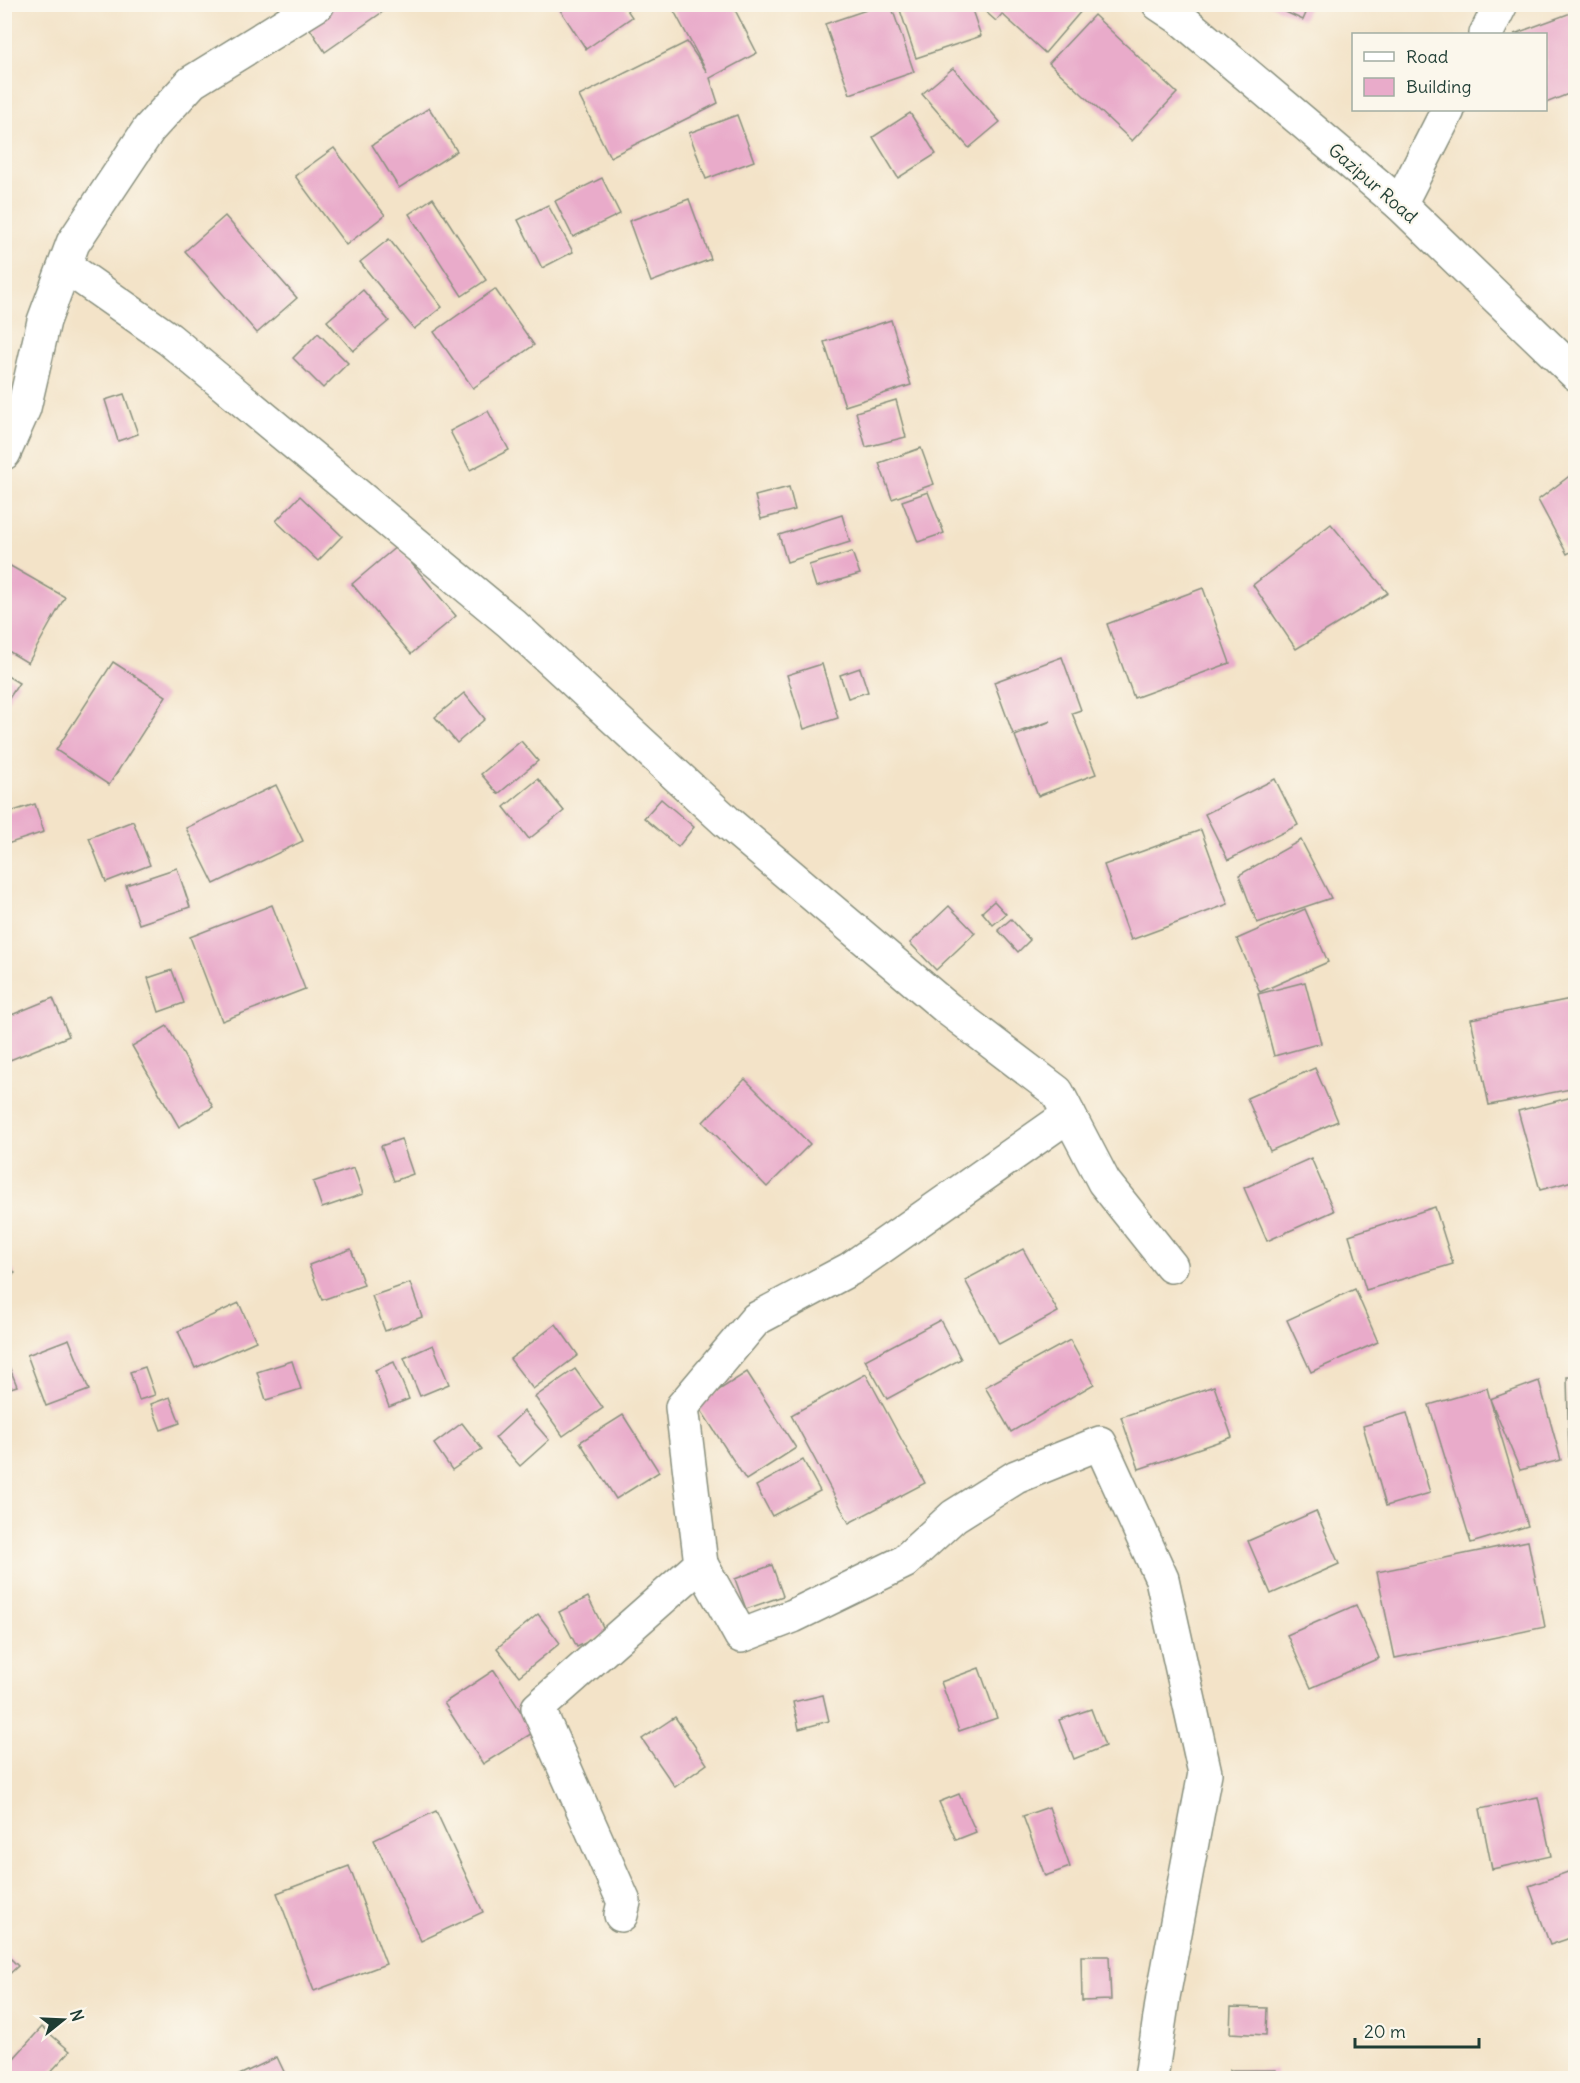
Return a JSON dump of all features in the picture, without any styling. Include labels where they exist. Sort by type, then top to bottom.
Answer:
[{"type":"street","points":[[4,453],[24,408],[44,321],[73,243],[149,129],[192,82],[318,4]]},
{"type":"street","name":"Gazipur Road","points":[[1159,4],[1180,18],[1400,204],[1575,374]]},
{"type":"street","points":[[1486,33],[1501,4]]},
{"type":"street","points":[[1400,204],[1447,111]]},
{"type":"street","points":[[65,266],[169,339],[511,623],[735,829],[948,1010],[1057,1092],[1104,1182],[1170,1266]]},
{"type":"street","points":[[1069,1115],[850,1269],[756,1319],[682,1407],[701,1564],[741,1636],[794,1616],[904,1562],[954,1516],[1016,1477],[1100,1443],[1162,1579],[1205,1773],[1163,1997],[1151,2079]]},
{"type":"street","points":[[621,1915],[624,1902],[538,1708],[701,1564]]},
{"type":"building","points":[[318,4],[394,4],[325,52],[301,15]]},
{"type":"building","points":[[556,4],[623,4],[632,17],[586,49]]},
{"type":"building","points":[[683,4],[732,4],[757,53],[710,78],[718,103],[610,157],[579,96],[687,42],[707,72],[673,9]]},
{"type":"building","points":[[898,4],[970,4],[981,36],[916,58]]},
{"type":"building","points":[[977,4],[1075,4],[1082,10],[1045,53],[1002,14],[996,21]]},
{"type":"building","points":[[1268,4],[1310,4],[1303,20]]},
{"type":"building","points":[[881,5],[891,5],[914,72],[850,94],[825,24]]},
{"type":"building","points":[[1576,11],[1576,91],[1547,103],[1547,33],[1517,33]]},
{"type":"building","points":[[1094,15],[1177,93],[1132,141],[1049,63]]},
{"type":"building","points":[[953,68],[1000,122],[969,148],[922,94]]},
{"type":"building","points":[[429,108],[457,151],[399,188],[372,145]]},
{"type":"building","points":[[910,113],[936,154],[898,178],[873,137]]},
{"type":"building","points":[[737,115],[754,161],[706,179],[689,133]]},
{"type":"building","points":[[334,148],[385,215],[346,245],[295,176]]},
{"type":"building","points":[[602,178],[620,214],[573,237],[555,201]]},
{"type":"building","points":[[433,198],[486,280],[462,296],[409,214]]},
{"type":"building","points":[[689,199],[711,259],[651,282],[629,221]]},
{"type":"building","points":[[548,205],[573,252],[542,268],[518,220]]},
{"type":"building","points":[[225,216],[297,298],[257,333],[185,251]]},
{"type":"building","points":[[389,239],[442,307],[414,329],[360,262]]},
{"type":"building","points":[[495,289],[534,345],[473,388],[434,332]]},
{"type":"building","points":[[363,290],[389,321],[353,351],[327,321]]},
{"type":"building","points":[[891,320],[911,385],[845,406],[824,342]]},
{"type":"building","points":[[318,333],[348,363],[323,388],[293,358]]},
{"type":"building","points":[[124,394],[138,434],[118,441],[105,400]]},
{"type":"building","points":[[896,400],[906,437],[866,447],[856,412]]},
{"type":"building","points":[[488,411],[509,450],[470,470],[450,431]]},
{"type":"building","points":[[921,448],[934,484],[892,499],[879,463]]},
{"type":"building","points":[[1576,471],[1576,549],[1567,554],[1538,500]]},
{"type":"building","points":[[789,487],[795,510],[761,519],[755,496]]},
{"type":"building","points":[[928,492],[944,533],[918,542],[902,501]]},
{"type":"building","points":[[300,496],[342,536],[318,561],[276,521]]},
{"type":"building","points":[[842,515],[850,542],[787,562],[779,535]]},
{"type":"building","points":[[1331,524],[1388,593],[1296,649],[1253,585]]},
{"type":"building","points":[[397,546],[456,616],[411,654],[352,584]]},
{"type":"building","points":[[852,552],[860,574],[816,587],[809,565]]},
{"type":"building","points":[[7,564],[65,597],[28,663],[5,649],[5,568]]},
{"type":"building","points":[[1203,588],[1230,663],[1134,698],[1107,624]]},
{"type":"building","points":[[1062,657],[1081,710],[1072,713],[1096,774],[1038,796],[1015,736],[1051,721],[1013,734],[994,682]]},
{"type":"building","points":[[113,662],[166,696],[109,785],[56,750]]},
{"type":"building","points":[[822,664],[838,718],[804,729],[787,675]]},
{"type":"building","points":[[860,668],[868,692],[848,698],[840,675]]},
{"type":"building","points":[[4,674],[19,683],[4,706]]},
{"type":"building","points":[[464,693],[485,719],[457,743],[435,717]]},
{"type":"building","points":[[521,741],[538,761],[498,794],[481,774]]},
{"type":"building","points":[[538,779],[564,811],[529,839],[504,807]]},
{"type":"building","points":[[1275,779],[1298,825],[1228,860],[1205,814]]},
{"type":"building","points":[[276,785],[303,841],[214,884],[186,828]]},
{"type":"building","points":[[661,799],[694,827],[678,847],[644,818]]},
{"type":"building","points":[[35,804],[44,832],[4,845],[4,814]]},
{"type":"building","points":[[133,821],[150,865],[106,882],[89,838]]},
{"type":"building","points":[[1201,830],[1228,904],[1131,940],[1104,865]]},
{"type":"building","points":[[1301,840],[1331,898],[1257,923],[1239,875]]},
{"type":"building","points":[[177,868],[190,907],[139,924],[126,885]]},
{"type":"building","points":[[994,901],[1006,914],[993,925],[982,912]]},
{"type":"building","points":[[272,905],[305,989],[222,1021],[190,937]]},
{"type":"building","points":[[949,906],[975,933],[936,970],[910,943]]},
{"type":"building","points":[[1305,909],[1328,962],[1260,992],[1237,939]]},
{"type":"building","points":[[1011,919],[1030,940],[1018,952],[998,930]]},
{"type":"building","points":[[172,970],[184,1003],[159,1012],[148,978]]},
{"type":"building","points":[[1305,982],[1321,1043],[1274,1056],[1258,994]]},
{"type":"building","points":[[53,998],[69,1036],[10,1060],[4,1045],[4,1018]]},
{"type":"building","points":[[1576,998],[1576,1088],[1489,1105],[1471,1019]]},
{"type":"building","points":[[167,1026],[213,1107],[179,1127],[132,1046]]},
{"type":"building","points":[[1315,1068],[1338,1121],[1270,1151],[1247,1098]]},
{"type":"building","points":[[745,1079],[810,1144],[767,1187],[703,1122]]},
{"type":"building","points":[[1576,1096],[1576,1180],[1540,1190],[1518,1111]]},
{"type":"building","points":[[401,1139],[413,1174],[394,1181],[381,1146]]},
{"type":"building","points":[[1311,1158],[1334,1211],[1267,1241],[1244,1188]]},
{"type":"building","points":[[354,1168],[363,1194],[322,1208],[313,1182]]},
{"type":"building","points":[[1435,1207],[1453,1264],[1366,1290],[1349,1235]]},
{"type":"building","points":[[351,1249],[364,1285],[322,1300],[309,1265]]},
{"type":"building","points":[[1023,1249],[1058,1312],[999,1344],[965,1280]]},
{"type":"building","points":[[4,1257],[15,1273],[4,1280]]},
{"type":"building","points":[[410,1283],[422,1317],[385,1331],[372,1296]]},
{"type":"building","points":[[1355,1289],[1378,1342],[1311,1372],[1287,1320]]},
{"type":"building","points":[[239,1303],[256,1341],[195,1368],[178,1331]]},
{"type":"building","points":[[940,1320],[961,1359],[887,1399],[865,1360]]},
{"type":"building","points":[[556,1324],[578,1355],[533,1389],[510,1359]]},
{"type":"building","points":[[69,1339],[89,1390],[46,1406],[27,1355]]},
{"type":"building","points":[[1070,1340],[1094,1384],[1011,1432],[985,1387]]},
{"type":"building","points":[[433,1345],[449,1384],[420,1396],[404,1358]]},
{"type":"building","points":[[4,1354],[17,1386],[4,1390]]},
{"type":"building","points":[[292,1361],[301,1389],[266,1400],[257,1372]]},
{"type":"building","points":[[394,1362],[409,1399],[389,1407],[375,1370]]},
{"type":"building","points":[[145,1367],[155,1395],[139,1400],[130,1372]]},
{"type":"building","points":[[575,1369],[603,1408],[563,1436],[535,1397]]},
{"type":"building","points":[[747,1372],[796,1448],[746,1480],[697,1404]]},
{"type":"building","points":[[866,1374],[925,1483],[849,1523],[791,1415]]},
{"type":"building","points":[[1567,1377],[1576,1377],[1576,1456],[1569,1457]]},
{"type":"building","points":[[1539,1381],[1561,1460],[1520,1470],[1490,1399]]},
{"type":"building","points":[[1214,1386],[1232,1437],[1139,1469],[1121,1417]]},
{"type":"building","points":[[1487,1388],[1528,1526],[1471,1543],[1429,1405]]},
{"type":"building","points":[[170,1397],[180,1423],[161,1430],[151,1404]]},
{"type":"building","points":[[524,1411],[549,1440],[520,1466],[495,1438]]},
{"type":"building","points":[[1407,1413],[1430,1493],[1386,1506],[1363,1426]]},
{"type":"building","points":[[623,1415],[659,1472],[616,1499],[580,1442]]},
{"type":"building","points":[[462,1423],[482,1449],[452,1470],[434,1444]]},
{"type":"building","points":[[803,1460],[820,1491],[772,1516],[756,1486]]},
{"type":"building","points":[[1316,1511],[1339,1564],[1271,1594],[1248,1541]]},
{"type":"building","points":[[1528,1541],[1545,1627],[1395,1658],[1377,1572]]},
{"type":"building","points":[[772,1565],[783,1596],[746,1609],[735,1579]]},
{"type":"building","points":[[588,1597],[606,1633],[577,1647],[559,1612]]},
{"type":"building","points":[[1356,1605],[1379,1658],[1311,1688],[1287,1635]]},
{"type":"building","points":[[538,1614],[560,1643],[519,1676],[497,1648]]},
{"type":"building","points":[[979,1668],[997,1718],[959,1731],[941,1682]]},
{"type":"building","points":[[494,1670],[534,1732],[483,1764],[444,1703]]},
{"type":"building","points":[[823,1695],[829,1721],[799,1729],[793,1702]]},
{"type":"building","points":[[1091,1709],[1105,1746],[1074,1759],[1059,1720]]},
{"type":"building","points":[[675,1717],[707,1764],[675,1787],[642,1739]]},
{"type":"building","points":[[959,1794],[976,1832],[956,1840],[939,1802]]},
{"type":"building","points":[[1538,1797],[1551,1856],[1492,1869],[1480,1809]]},
{"type":"building","points":[[1049,1807],[1070,1867],[1045,1876],[1023,1816]]},
{"type":"building","points":[[436,1811],[483,1912],[421,1941],[374,1840]]},
{"type":"building","points":[[349,1866],[386,1964],[314,1991],[277,1893]]},
{"type":"building","points":[[1576,1869],[1576,1936],[1550,1945],[1529,1886]]},
{"type":"building","points":[[4,1952],[18,1966],[4,1979]]},
{"type":"building","points":[[1081,1956],[1109,1956],[1111,2000],[1082,2001]]},
{"type":"building","points":[[1231,2007],[1267,2008],[1266,2035],[1230,2033]]},
{"type":"building","points":[[42,2027],[70,2051],[45,2078],[19,2078],[6,2067]]},
{"type":"building","points":[[277,2057],[287,2078],[233,2078]]},
{"type":"building","points":[[1230,2070],[1276,2070],[1276,2078],[1230,2078]]}]
